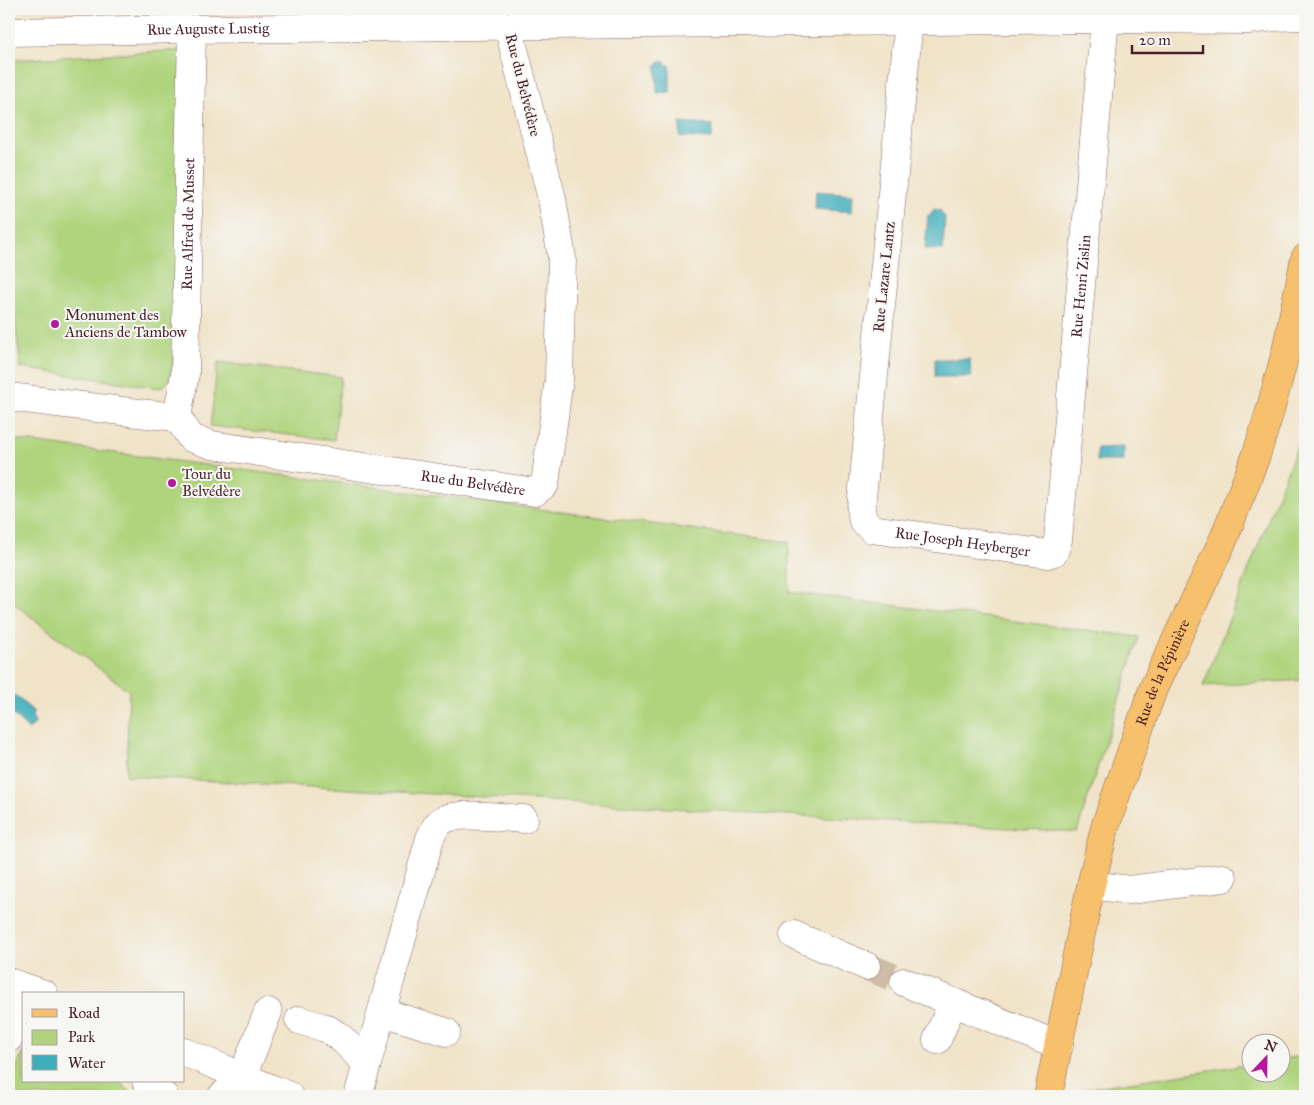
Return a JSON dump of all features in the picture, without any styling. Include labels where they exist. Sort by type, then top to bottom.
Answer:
[{"type":"main road","name":"Rue de la Pépinière","points":[[1048,1096],[1091,885],[1105,827],[1153,689],[1224,538],[1256,456],[1286,351],[1305,258]]},
{"type":"street","name":"Rue Auguste Lustig","points":[[9,32],[192,29],[494,20],[1248,20],[1305,16]]},
{"type":"street","name":"Rue du Belvédère","points":[[177,417],[190,438],[212,446],[535,492],[545,484],[559,379],[562,258],[552,199],[494,20]]},
{"type":"street","name":"Rue Henri Zislin","points":[[1054,552],[1058,540],[1105,20]]},
{"type":"street","name":"Rue Lazare Lantz","points":[[872,529],[863,521],[861,508],[909,21]]},
{"type":"street","name":"Rue Alfred de Musset","points":[[177,417],[185,374],[192,29]]},
{"type":"street","points":[[9,396],[177,417]]},
{"type":"street","name":"Rue Joseph Heyberger","points":[[872,529],[1047,554],[1054,552]]},
{"type":"street","points":[[358,1096],[430,838],[435,827],[442,820],[459,816],[524,819]]},
{"type":"street","points":[[1091,885],[1129,890],[1223,878]]},
{"type":"street","points":[[794,935],[866,966]]},
{"type":"street","points":[[904,982],[1059,1046]]},
{"type":"street","points":[[937,1040],[953,1002]]},
{"type":"street","points":[[9,1038],[22,1005]]},
{"type":"street","points":[[222,1096],[242,1076],[268,1012]]},
{"type":"street","points":[[382,1012],[446,1032]]},
{"type":"street","points":[[316,1025],[340,1038],[367,1064]]},
{"type":"street","points":[[185,1052],[289,1096]]},
{"type":"street","points":[[147,1082],[153,1090],[164,1096]]},
{"type":"green space","points":[[183,50],[175,352],[170,378],[164,386],[159,388],[21,368],[9,272],[9,60]]},
{"type":"green space","points":[[218,362],[341,377],[334,440],[210,426]]},
{"type":"green space","points":[[1305,413],[1305,680],[1203,686],[1300,439]]},
{"type":"green space","points":[[9,439],[789,542],[789,592],[1139,637],[1077,832],[126,776],[129,691],[9,600]]},
{"type":"green space","points":[[22,1055],[22,1082],[121,1082],[133,1096],[9,1096],[9,1084]]},
{"type":"green space","points":[[1305,1056],[1305,1096],[1081,1096],[1082,1089],[1242,1065],[1242,1082],[1292,1082],[1292,1058]]},
{"type":"water","points":[[659,62],[665,62],[666,65],[670,65],[670,92],[657,93],[656,65],[659,65]]},
{"type":"water","points":[[680,123],[713,125],[712,139],[680,137]]},
{"type":"water","points":[[816,191],[853,194],[852,212],[815,209]]},
{"type":"water","points":[[935,209],[940,210],[942,215],[945,216],[943,250],[925,249],[928,215],[931,215]]},
{"type":"water","points":[[935,359],[970,359],[971,377],[935,377]]},
{"type":"water","points":[[1124,447],[1124,461],[1097,461],[1097,448]]},
{"type":"water","points":[[15,695],[34,712],[32,714],[33,719],[36,722],[29,730],[9,711],[9,703]]},
{"type":"tunnel","points":[[866,966],[904,982]]},
{"type":"place","name":"Monument des Anciens de Tambow","points":[[55,324]]},
{"type":"place","name":"Tour du Belvédère","points":[[172,483]]}]
